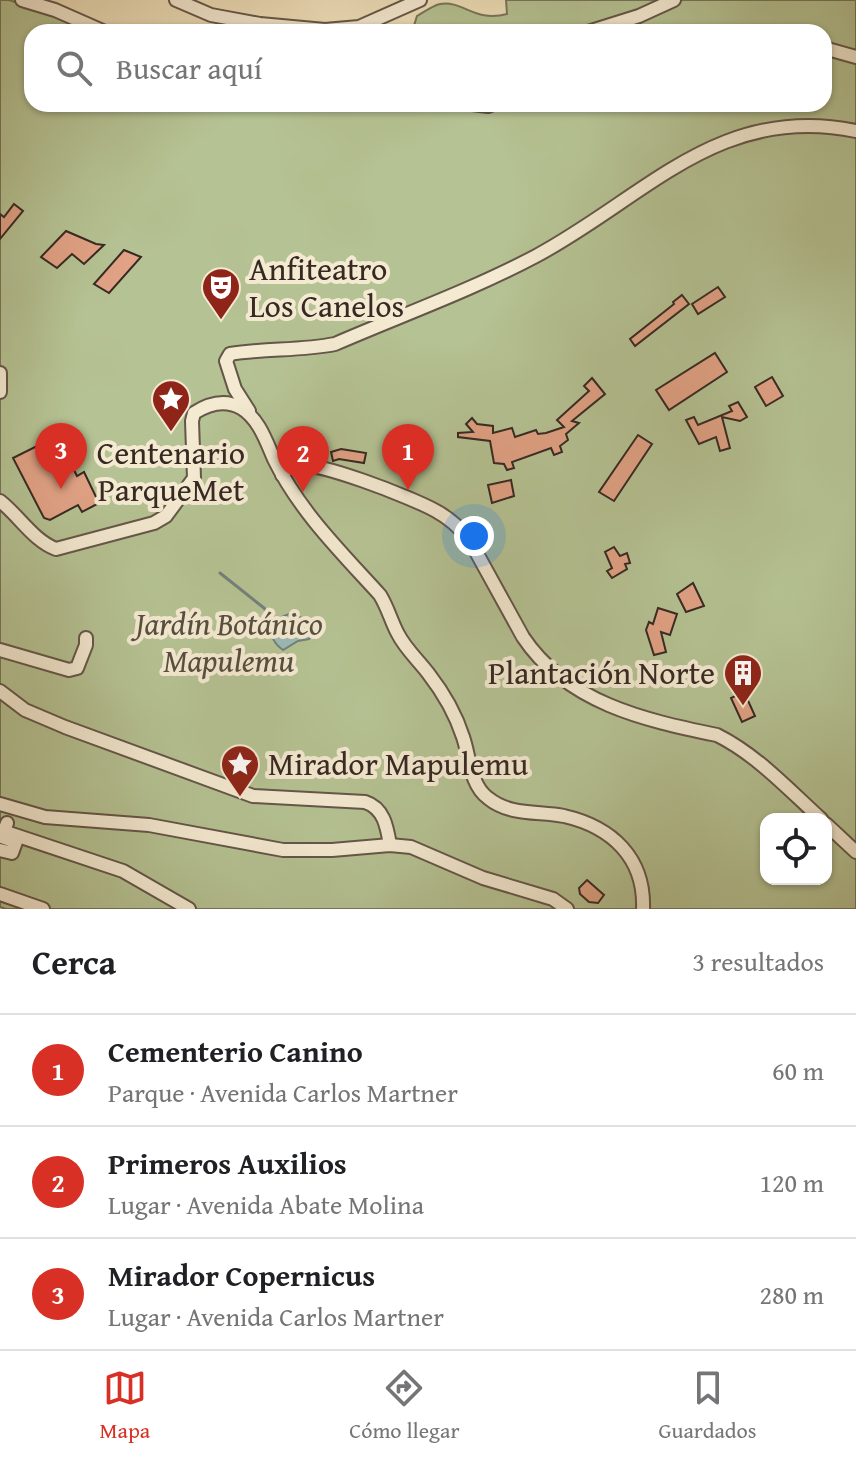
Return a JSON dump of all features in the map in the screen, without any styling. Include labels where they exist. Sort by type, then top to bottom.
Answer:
[{"type":"street","points":[[22,0],[87,24]]},
{"type":"street","points":[[176,0],[211,15],[260,24]]},
{"type":"street","points":[[366,24],[420,0]]},
{"type":"street","points":[[614,24],[674,0]]},
{"type":"street","points":[[832,50],[856,57]]},
{"type":"street","points":[[643,909],[643,883],[631,856],[621,844],[580,822],[563,816],[508,809],[490,801],[480,792],[462,734],[436,685],[398,635],[380,595],[306,513],[235,389],[226,361],[230,354],[254,350],[309,349],[335,344],[497,276],[586,226],[664,173],[734,137],[791,126],[856,131]]},
{"type":"street","points":[[0,373],[0,392]]},
{"type":"street","points":[[0,501],[18,515],[40,540],[56,549],[154,523],[166,516],[194,478],[194,413],[226,402],[241,408],[258,426]]},
{"type":"street","points":[[282,475],[290,465],[306,464],[353,478],[441,513],[469,539],[523,637],[544,665],[556,675],[592,700],[611,708],[717,735],[732,743],[761,764],[814,813]]},
{"type":"street","points":[[0,650],[69,670],[77,668],[86,638]]},
{"type":"street","points":[[0,691],[25,710],[51,722],[253,796],[374,805],[386,822],[390,845]]},
{"type":"street","points":[[0,804],[45,817],[149,825],[283,850],[390,845],[411,847],[438,856],[483,878],[553,899],[567,909]]},
{"type":"street","points":[[0,850],[12,853],[16,842],[2,837],[4,828],[123,871],[189,909]]},
{"type":"street","points":[[832,830],[856,852]]},
{"type":"street","points":[[0,894],[43,909]]},
{"type":"green space","name":"Jardín Botánico Mapulemu","points":[[0,0],[9,0],[78,24],[24,24],[24,112],[832,112],[832,24],[414,24],[417,16],[440,4],[456,5],[486,16],[507,14],[506,0],[856,0],[856,909],[0,907]]},
{"type":"water","points":[[290,614],[309,620],[313,633],[309,639],[298,641],[283,650],[274,640],[272,629],[278,620]]},
{"type":"building","points":[[14,204],[23,211],[0,239],[0,214],[4,217]]},
{"type":"building","points":[[66,231],[104,245],[84,264],[72,254],[57,268],[41,257]]},
{"type":"building","points":[[124,250],[141,257],[109,293],[94,284]]},
{"type":"building","points":[[718,287],[725,297],[698,314],[692,304]]},
{"type":"building","points":[[682,295],[689,304],[635,346],[630,339]]},
{"type":"building","points":[[715,353],[727,372],[669,410],[656,390]]},
{"type":"building","points":[[772,377],[783,396],[766,406],[755,387]]},
{"type":"building","points":[[592,378],[605,394],[572,421],[579,423],[566,434],[568,440],[560,446],[562,452],[554,455],[551,448],[512,462],[514,468],[507,470],[504,464],[494,463],[490,441],[458,437],[458,433],[473,432],[466,424],[472,418],[477,424],[493,426],[493,433],[512,428],[515,437],[536,430],[538,434],[564,427],[557,420],[589,391],[584,386]]},
{"type":"building","points":[[738,402],[747,417],[740,421],[722,417],[730,448],[720,451],[716,437],[699,444],[686,420],[694,417],[698,425],[732,411],[729,406]]},
{"type":"building","points":[[638,435],[652,444],[614,501],[599,492]]},
{"type":"building","points":[[57,436],[77,476],[84,472],[99,503],[82,512],[78,505],[50,520],[44,518],[13,458]]},
{"type":"building","points":[[341,449],[366,453],[364,463],[333,461],[331,452]]},
{"type":"building","points":[[511,480],[514,496],[492,503],[488,485]]},
{"type":"building","points":[[614,547],[620,556],[627,553],[630,563],[625,564],[627,569],[612,578],[607,571],[612,568],[605,552]]},
{"type":"building","points":[[693,583],[704,606],[686,612],[677,594]]},
{"type":"building","points":[[658,608],[677,614],[670,635],[661,632],[666,652],[654,655],[646,630],[649,622],[653,624]]},
{"type":"building","name":"Plantación Norte","points":[[742,693],[755,716],[742,722],[731,698]]},
{"type":"building","points":[[587,880],[604,895],[598,903],[589,902],[580,894],[579,888]]},
{"type":"waterway","points":[[220,573],[264,608],[274,621]]},
{"type":"place","name":"Anfiteatro Los Canelos","points":[[221,321]]},
{"type":"place","name":"Centenario ParqueMet","points":[[171,433]]},
{"type":"place","name":"Mirador Copernicus","points":[[61,489]]},
{"type":"place","name":"Cementerio Canino","points":[[408,490]]},
{"type":"place","name":"Primeros Auxilios","points":[[303,492]]},
{"type":"place","name":"Plantación Norte","points":[[743,707]]},
{"type":"place","name":"Mirador Mapulemu","points":[[240,798]]}]
